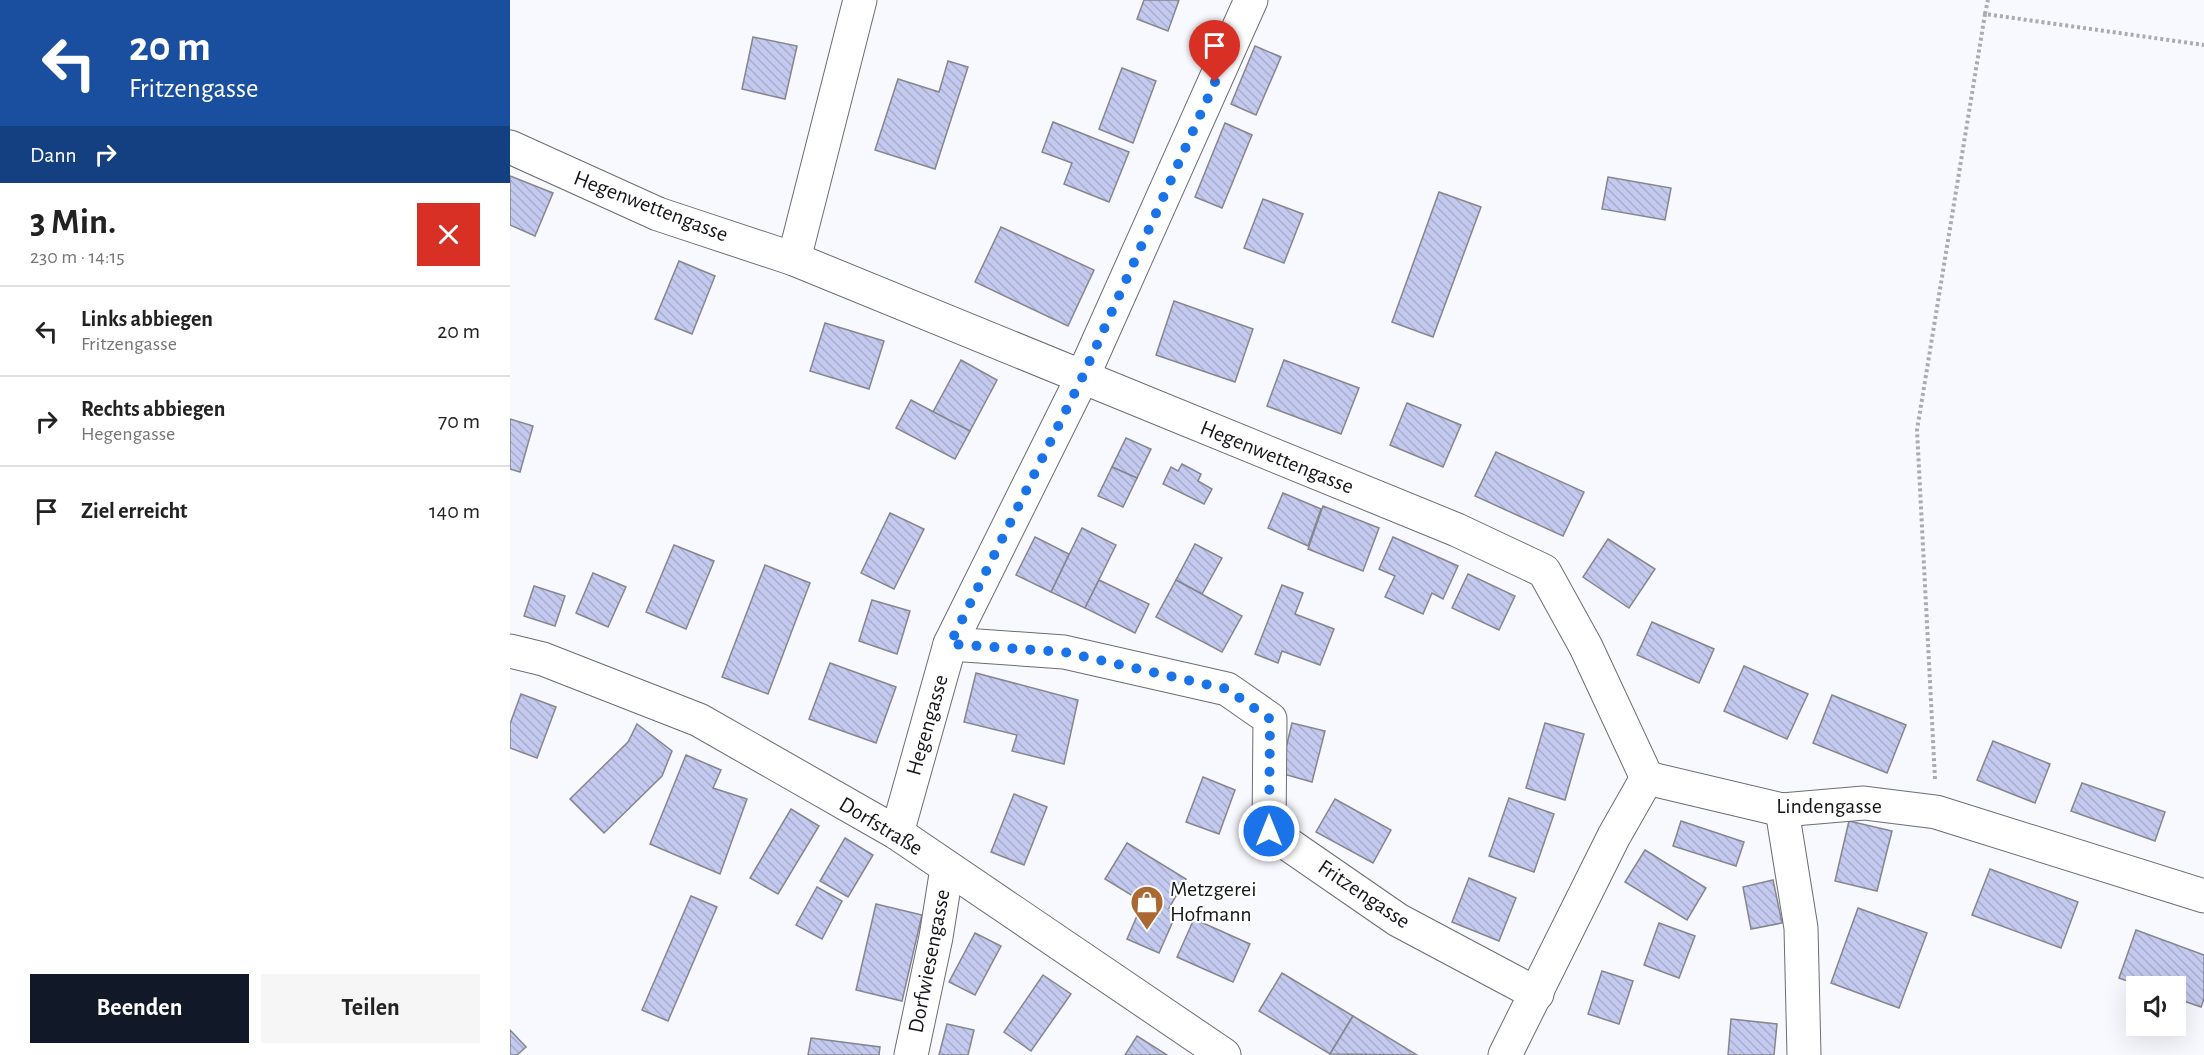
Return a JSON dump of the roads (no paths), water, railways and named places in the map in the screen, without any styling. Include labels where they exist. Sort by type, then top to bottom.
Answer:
[{"type":"street","points":[[794,259],[860,0]]},
{"type":"street","name":"Hegengasse","points":[[897,833],[950,644],[1082,378],[1251,0]]},
{"type":"street","name":"Hegenwettengasse","points":[[510,147],[658,214],[794,259],[1457,530],[1544,571],[1586,647],[1647,778]]},
{"type":"street","name":"Fritzengasse","points":[[950,644],[1064,652],[1227,689],[1270,719],[1269,831],[1398,920],[1537,994]]},
{"type":"street","name":"Dorfstraße","points":[[510,651],[543,659],[699,720],[897,833],[1224,1055]]},
{"type":"street","points":[[1505,1055],[1614,836],[1647,778]]},
{"type":"street","name":"Lindengasse","points":[[1647,778],[1782,810],[1864,803],[1936,812],[2204,896]]},
{"type":"street","points":[[1782,810],[1801,928],[1804,1055]]},
{"type":"street","name":"Dorfwiesengasse","points":[[911,1055],[936,937],[947,868]]},
{"type":"place","name":"Metzgerei Hofmann","points":[[1147,931]]}]
